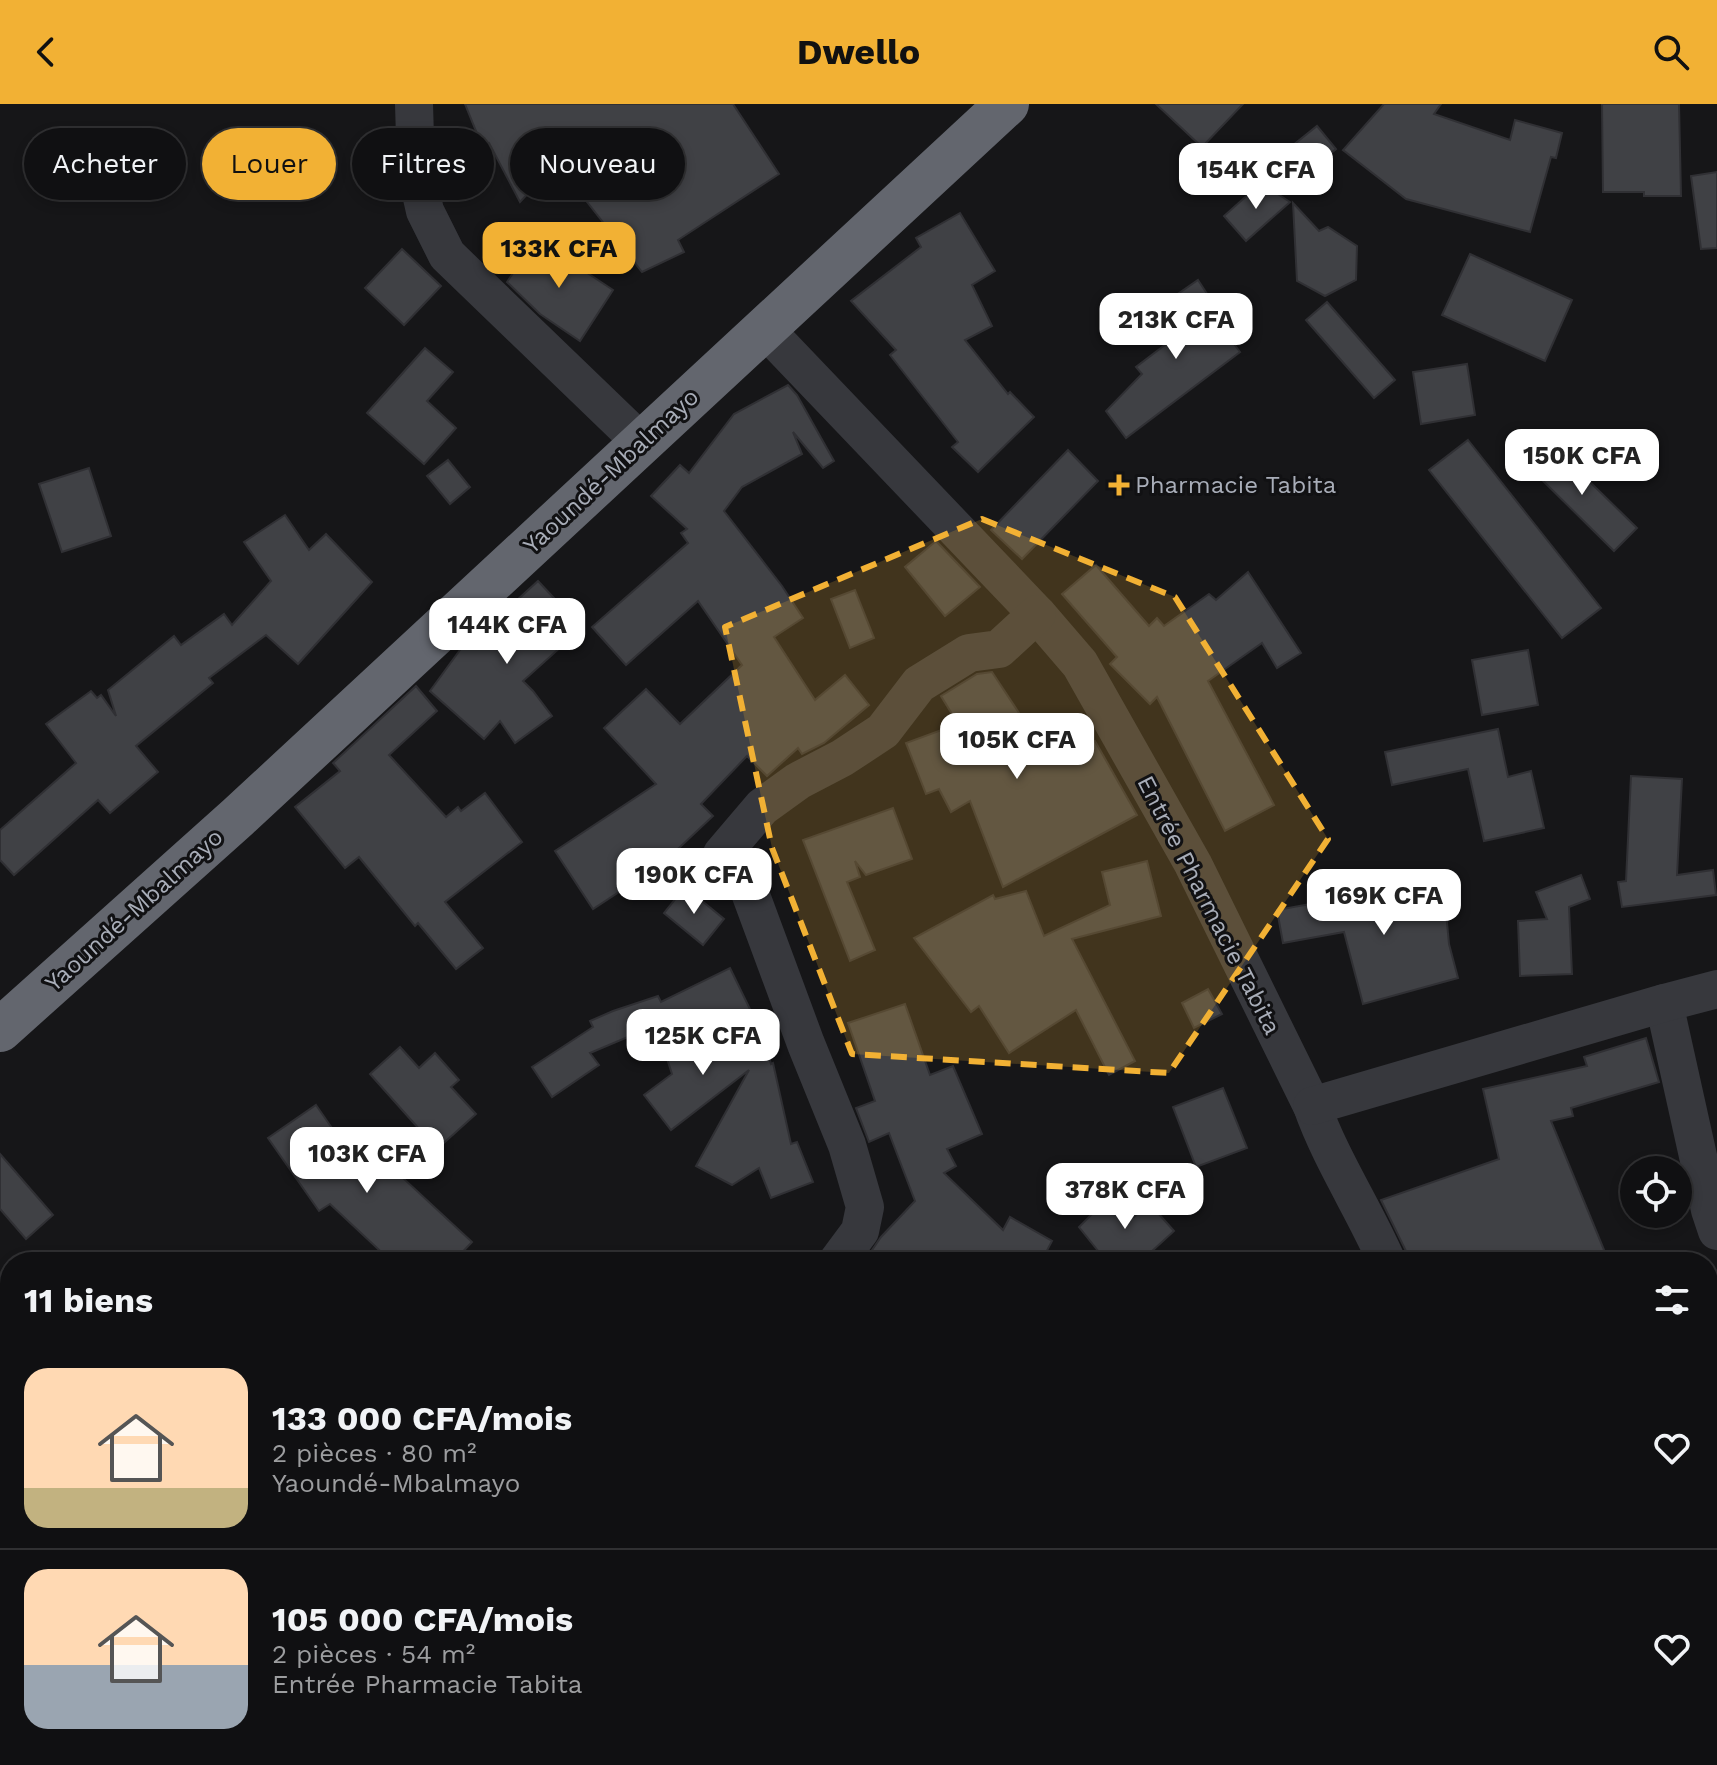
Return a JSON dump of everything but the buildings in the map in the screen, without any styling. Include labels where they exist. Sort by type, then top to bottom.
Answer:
[{"type":"highway","name":"Yaoundé-Mbalmayo","points":[[0,1030],[250,806],[1007,104]]},
{"type":"street","points":[[414,104],[416,171],[425,211],[447,255],[642,443]]},
{"type":"street","name":"Entrée Pharmacie Tabita","points":[[764,328],[1037,614],[1080,664],[1193,864],[1382,1252]]},
{"type":"street","points":[[844,1252],[860,1231],[865,1207],[847,1145],[749,890],[722,854],[762,807],[798,781],[842,758],[883,731],[919,684],[969,653],[999,649],[1037,614]]},
{"type":"street","points":[[1312,1106],[1717,989]]},
{"type":"street","points":[[1664,1003],[1717,1231]]},
{"type":"highlighted area","points":[[982,519],[1175,597],[1328,839],[1169,1073],[852,1054],[772,848],[725,627]]},
{"type":"place","name":"Pharmacie Tabita","points":[[1119,485]]}]
